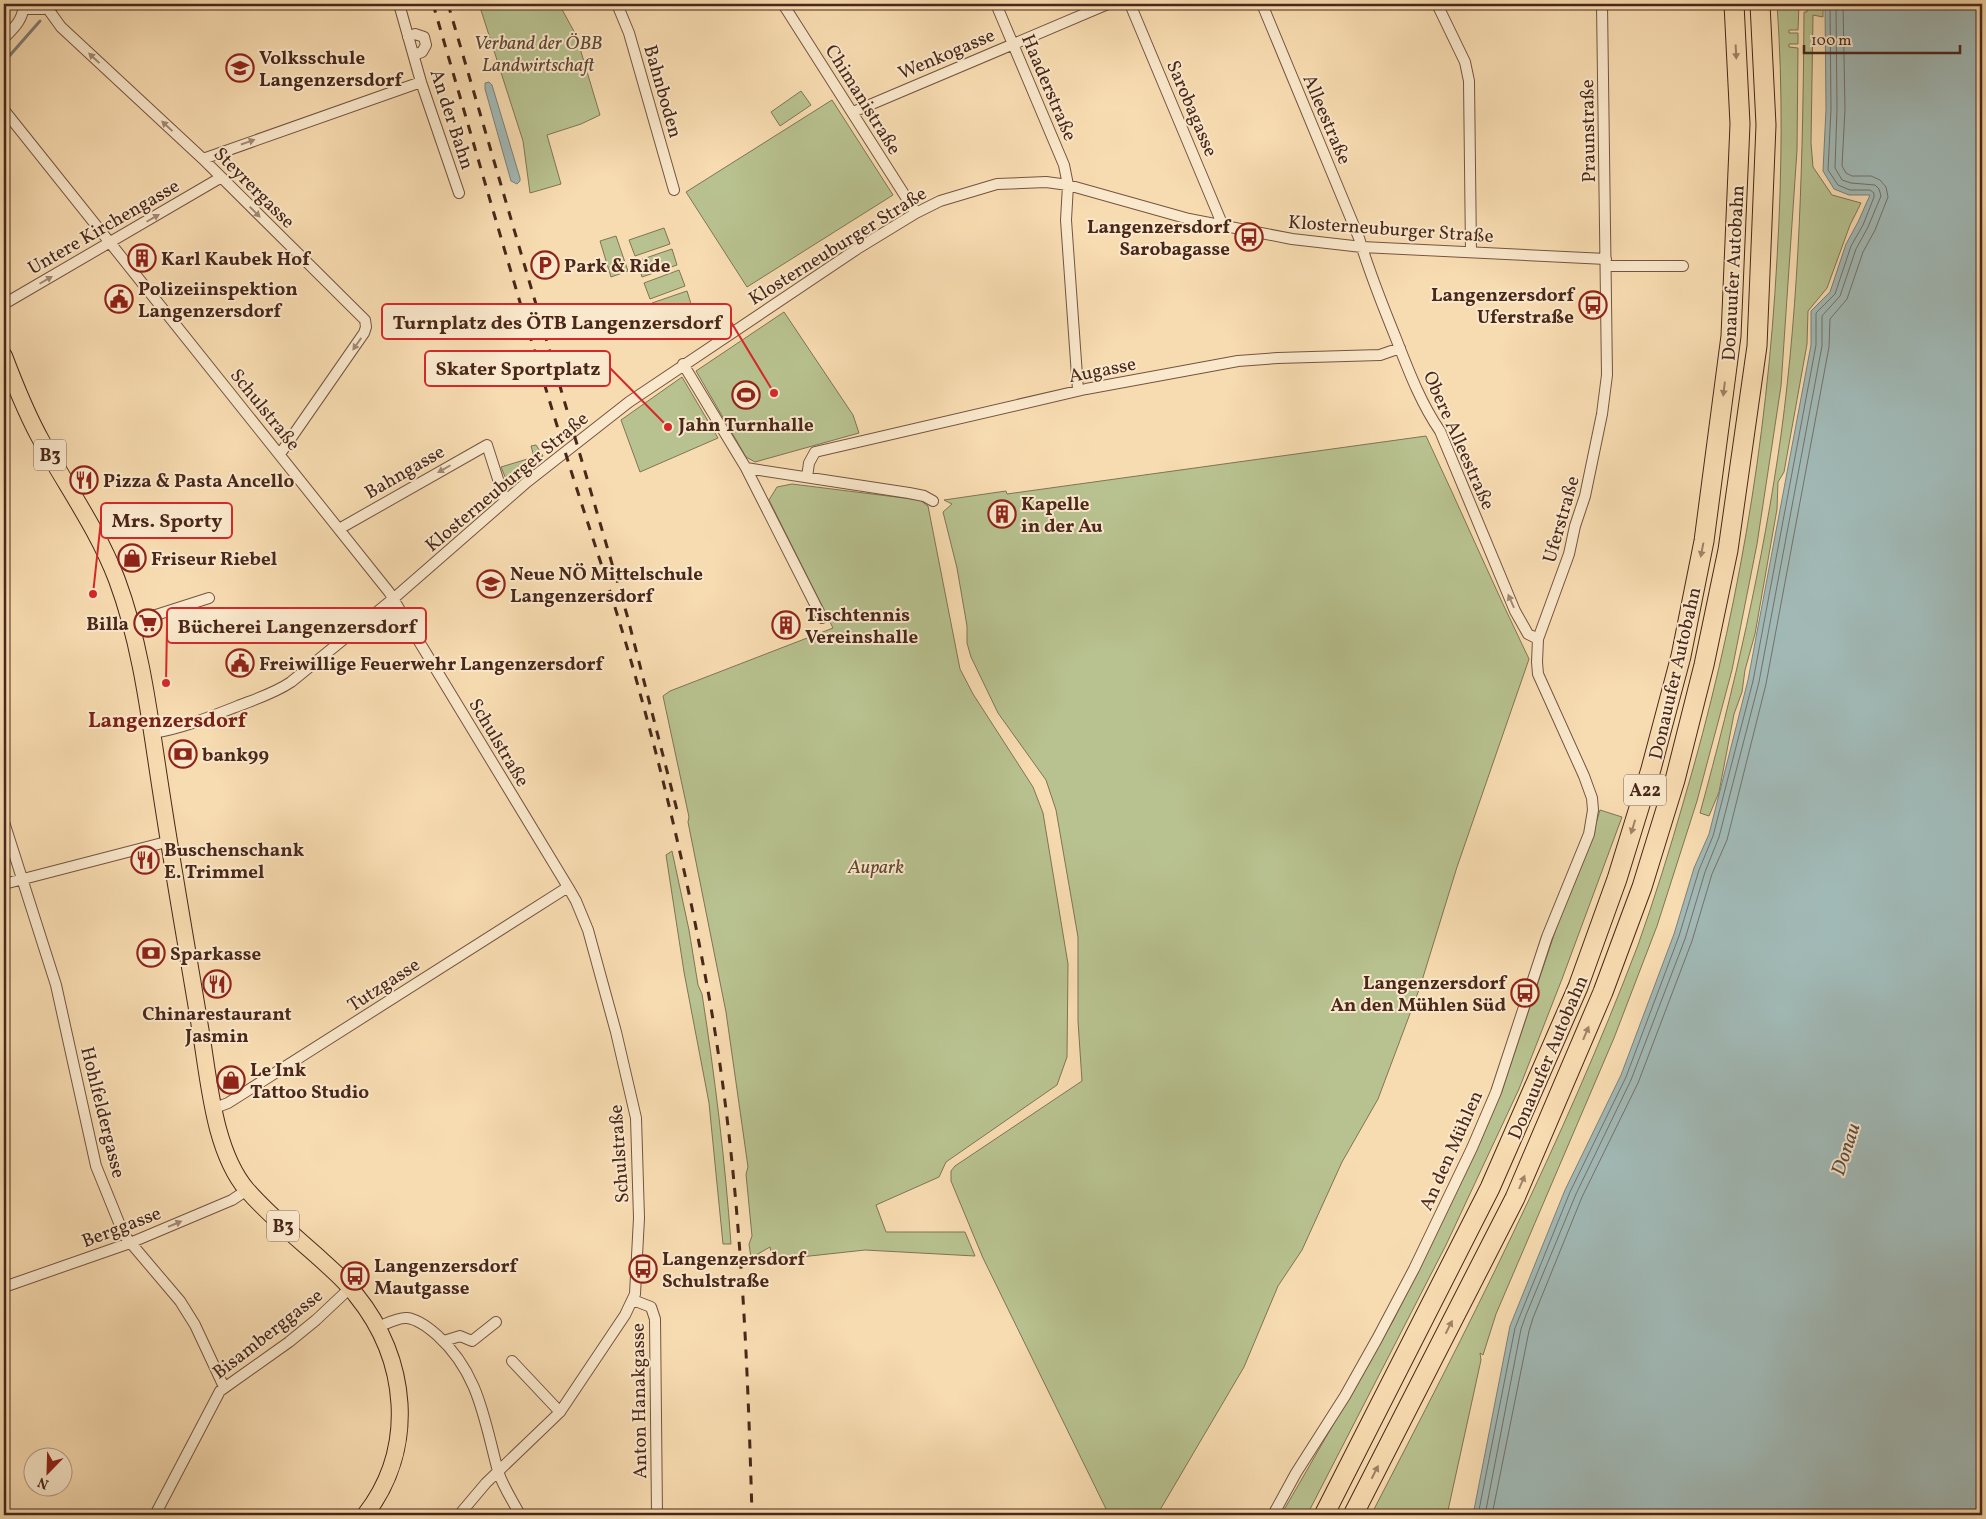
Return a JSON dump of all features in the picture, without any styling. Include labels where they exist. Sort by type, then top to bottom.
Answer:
[{"type":"highway","name":"Donauufer Autobahn","points":[[1324,1515],[1490,1188],[1578,987],[1617,879],[1651,769],[1681,656],[1704,541],[1731,336],[1740,124],[1734,4]]},
{"type":"highway","name":"Donauufer Autobahn","points":[[1352,1515],[1515,1198],[1603,992],[1642,887],[1675,780],[1704,665],[1728,550],[1757,346],[1766,126],[1760,4]]},
{"type":"main road","name":"B3","points":[[4,356],[28,416],[104,551],[117,580],[131,623],[153,734],[215,1108],[223,1146],[235,1172],[247,1190],[350,1288],[378,1327],[396,1372],[400,1402],[400,1429],[397,1449],[378,1496],[365,1515]]},
{"type":"street","name":"An der Bahn","points":[[399,4],[422,82],[459,193]]},
{"type":"street","name":"Bahnboden","points":[[617,4],[629,33],[674,190]]},
{"type":"street","name":"Chimanistraße","points":[[783,4],[916,213]]},
{"type":"street","name":"Haaderstraße","points":[[996,4],[1064,165],[1068,185],[1066,220],[1078,390]]},
{"type":"street","name":"Wenkogasse","points":[[853,112],[1108,4]]},
{"type":"street","name":"Sarobagasse","points":[[1130,4],[1223,226]]},
{"type":"street","name":"Alleestraße","points":[[1262,4],[1362,247]]},
{"type":"street","points":[[1436,4],[1465,62],[1469,81],[1471,252]]},
{"type":"street","name":"Praunstraße","points":[[1602,4],[1606,262]]},
{"type":"street","points":[[4,38],[15,26],[23,7],[53,6]]},
{"type":"street","name":"Steyrergasse","points":[[53,6],[61,27],[202,159],[365,320],[364,333],[280,454]]},
{"type":"street","name":"An der Bahn","points":[[408,37],[415,34],[424,38],[426,44],[422,52],[414,55]]},
{"type":"street","points":[[202,159],[422,82]]},
{"type":"street","name":"Schulstraße","points":[[4,110],[280,454],[393,599],[568,887],[588,930],[616,1032],[636,1118],[639,1218],[636,1286],[633,1300],[560,1412],[498,1470],[459,1515]]},
{"type":"street","name":"Untere Kirchengasse","points":[[4,304],[220,178]]},
{"type":"street","name":"Klosterneuburger Straße","points":[[153,734],[178,728],[279,690],[291,682],[393,599],[505,501],[628,402],[857,248],[940,201],[997,184],[1046,182],[1068,185],[1189,219],[1292,239],[1362,247],[1683,266]]},
{"type":"street","name":"Obere Alleestraße","points":[[1362,247],[1418,392],[1440,431],[1515,611],[1528,634],[1538,639]]},
{"type":"street","name":"Uferstraße","points":[[1584,776],[1538,674],[1537,662],[1538,639],[1571,547],[1575,526],[1591,472],[1602,414],[1607,376],[1608,345],[1606,262]]},
{"type":"street","name":"Augasse","points":[[807,477],[809,463],[815,452],[1078,390],[1238,361],[1380,355],[1400,348]]},
{"type":"street","points":[[683,364],[746,468],[822,618]]},
{"type":"street","name":"Bahngasse","points":[[339,529],[487,445],[505,501]]},
{"type":"street","points":[[746,468],[909,493],[924,496],[932,501]]},
{"type":"street","points":[[131,623],[209,598]]},
{"type":"street","name":"An den Mühlen","points":[[1273,1515],[1296,1473],[1345,1396],[1414,1269],[1472,1148],[1496,1092],[1547,937],[1589,834],[1593,810],[1592,798],[1584,776]]},
{"type":"street","name":"Hohlfeldergasse","points":[[4,822],[56,985],[96,1166],[124,1234],[180,1301],[195,1325],[224,1387]]},
{"type":"street","points":[[4,884],[170,841]]},
{"type":"street","name":"Tutzgasse","points":[[215,1108],[228,1103],[568,887]]},
{"type":"street","name":"Berggasse","points":[[4,1287],[130,1242],[232,1200],[247,1190]]},
{"type":"street","name":"Bisamberggasse","points":[[155,1515],[169,1492],[216,1396],[224,1387],[289,1342],[350,1288]]},
{"type":"street","name":"Anton Hanakgasse","points":[[633,1300],[651,1307],[655,1319],[657,1515]]},
{"type":"street","points":[[378,1327],[407,1318],[430,1329],[444,1341],[459,1359],[473,1384],[482,1408],[498,1470],[520,1515]]},
{"type":"street","points":[[444,1341],[460,1336],[472,1340],[496,1322]]},
{"type":"street","points":[[512,1361],[560,1412]]},
{"type":"green space","name":"Verband der ÖBB Landwirtschaft","points":[[479,4],[559,4],[576,35],[600,115],[581,124],[547,135],[561,184],[530,193],[523,141]]},
{"type":"green space","points":[[1777,4],[1799,4],[1798,30],[1789,30],[1789,33],[1798,33],[1798,44],[1789,44],[1789,47],[1798,48],[1797,150],[1781,386],[1757,544],[1732,670],[1697,801],[1657,926],[1614,1038],[1496,1314],[1483,1355],[1480,1353],[1481,1360],[1447,1515],[1371,1515],[1513,1234],[1578,1091],[1638,945],[1673,837],[1703,734],[1734,600],[1757,465],[1766,396],[1780,195],[1781,99]]},
{"type":"green space","points":[[1807,4],[1823,4],[1823,17],[1813,15],[1811,143],[1813,167],[1832,195],[1861,203],[1850,225],[1827,288],[1808,311],[1807,344],[1784,472],[1778,482],[1777,509],[1755,634],[1745,670],[1742,692],[1734,714],[1719,792],[1709,816],[1700,813],[1736,673],[1766,531],[1781,435],[1796,277],[1803,118],[1804,12],[1807,12]]},
{"type":"green space","points":[[801,91],[811,105],[780,126],[771,112]]},
{"type":"green space","points":[[832,100],[893,195],[747,287],[686,192]]},
{"type":"green space","points":[[664,228],[670,244],[635,256],[629,240]]},
{"type":"green space","points":[[616,236],[628,271],[611,277],[600,241]]},
{"type":"green space","points":[[672,249],[677,265],[642,277],[637,261]]},
{"type":"green space","points":[[679,270],[685,286],[650,299],[644,283]]},
{"type":"green space","points":[[687,291],[692,307],[657,320],[652,303]]},
{"type":"green space","points":[[784,312],[853,415],[859,433],[755,462],[746,457],[696,371]]},
{"type":"green space","points":[[682,377],[718,438],[640,472],[621,420]]},
{"type":"green space","points":[[1426,436],[1529,659],[1457,867],[1420,987],[1378,1099],[1342,1162],[1302,1250],[1278,1286],[1244,1367],[1157,1515],[1109,1515],[983,1258],[951,1181],[951,1171],[955,1166],[1082,1081],[1078,1021],[1078,937],[1056,810],[1046,780],[998,713],[971,657],[967,643],[967,626],[957,568],[943,512],[952,504],[944,500],[1006,491],[1007,494]]},
{"type":"green space","points":[[536,445],[543,456],[508,484],[501,467],[534,457],[531,446]]},
{"type":"green space","name":"Aupark","points":[[792,484],[920,500],[928,506],[960,669],[973,694],[1033,787],[1043,813],[1068,964],[1067,1057],[1057,1085],[946,1162],[939,1177],[876,1205],[886,1232],[965,1232],[975,1256],[865,1250],[773,1260],[770,1247],[751,1258],[749,1244],[752,1236],[746,1174],[748,1167],[726,1012],[688,822],[689,817],[663,696],[670,691],[833,628],[769,500],[777,487]]},
{"type":"green space","points":[[1600,810],[1622,817],[1519,1089],[1446,1245],[1307,1515],[1281,1515],[1393,1321],[1454,1197],[1500,1096],[1562,911],[1589,846]]},
{"type":"green space","points":[[672,851],[707,1025],[723,1150],[731,1244],[723,1244],[709,1103],[684,972],[666,855]]},
{"type":"water","name":"Donau","points":[[1825,4],[1982,4],[1982,1515],[1473,1515],[1510,1326],[1565,1190],[1621,1075],[1674,934],[1694,868],[1709,834],[1748,680],[1811,345],[1811,311],[1830,292],[1846,244],[1870,195],[1849,195],[1834,189],[1823,171],[1826,109]]},
{"type":"water","points":[[489,82],[492,85],[520,178],[517,184],[511,181],[485,89],[485,83]]},
{"type":"waterway","points":[[4,62],[40,21]]},
{"type":"railway","points":[[433,4],[546,390],[633,668],[664,784],[691,901],[717,1046],[734,1180],[744,1314],[752,1515]]},
{"type":"railway","points":[[448,4],[627,615],[678,814]]},
{"type":"place","name":"Volksschule Langenzersdorf","points":[[240,68]]},
{"type":"place","name":"Langenzersdorf Sarobagasse","points":[[1249,237]]},
{"type":"place","name":"Karl Kaubek Hof","points":[[142,258]]},
{"type":"place","name":"Park & Ride","points":[[545,265]]},
{"type":"place","name":"Polizeiinspektion Langenzersdorf","points":[[119,299]]},
{"type":"place","name":"Langenzersdorf Uferstraße","points":[[1593,305]]},
{"type":"place","name":"Turnplatz des ÖTB Langenzersdorf","points":[[774,393]]},
{"type":"place","name":"Jahn Turnhalle","points":[[746,395]]},
{"type":"place","name":"Skater Sportplatz","points":[[668,427]]},
{"type":"place","name":"Pizza & Pasta Ancello","points":[[84,480]]},
{"type":"place","name":"Kapelle in der Au","points":[[1002,514]]},
{"type":"place","name":"Friseur Riebel","points":[[132,558]]},
{"type":"place","name":"Neue NÖ Mittelschule Langenzersdorf","points":[[491,584]]},
{"type":"place","name":"Mrs. Sporty","points":[[93,594]]},
{"type":"place","name":"Billa","points":[[148,623]]},
{"type":"place","name":"Tischtennis Vereinshalle","points":[[786,625]]},
{"type":"place","name":"Freiwillige Feuerwehr Langenzersdorf","points":[[240,663]]},
{"type":"place","name":"Bücherei Langenzersdorf","points":[[166,683]]},
{"type":"place","name":"bank99","points":[[183,754]]},
{"type":"place","name":"Buschenschank E. Trimmel","points":[[145,860]]},
{"type":"place","name":"Sparkasse","points":[[151,953]]},
{"type":"place","name":"Chinarestaurant Jasmin","points":[[217,984]]},
{"type":"place","name":"Langenzersdorf An den Mühlen Süd","points":[[1525,993]]},
{"type":"place","name":"Le Ink Tattoo Studio","points":[[231,1080]]},
{"type":"place","name":"Langenzersdorf Schulstraße","points":[[643,1269]]},
{"type":"place","name":"Langenzersdorf Mautgasse","points":[[355,1276]]},
{"type":"district","name":"Langenzersdorf","points":[[167,720]]}]
